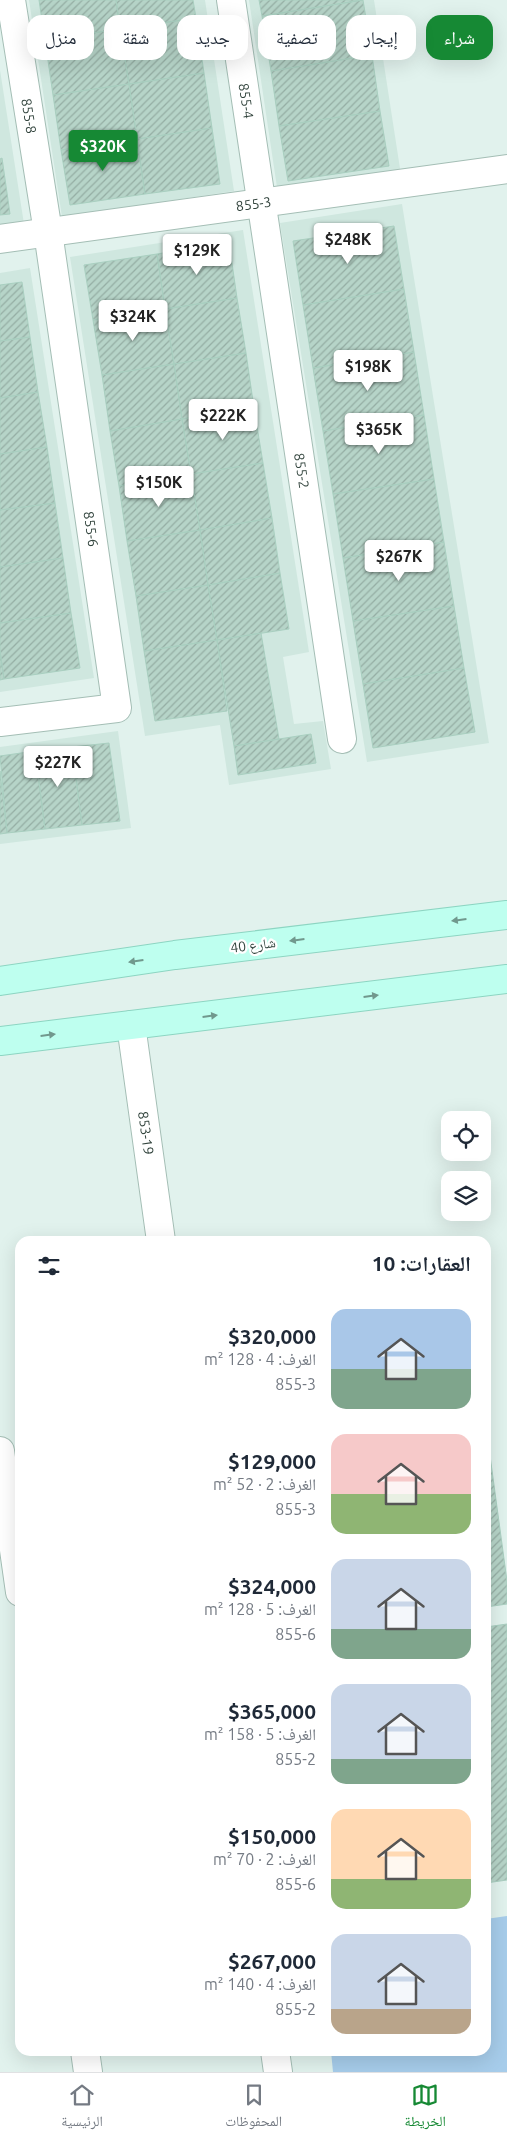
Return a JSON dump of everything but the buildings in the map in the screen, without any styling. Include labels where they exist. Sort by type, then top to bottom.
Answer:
[{"type":"main road","name":"شارع 40","points":[[0,981],[195,953],[507,915]]},
{"type":"main road","points":[[0,1042],[507,979]]},
{"type":"street","name":"855-8","points":[[11,0],[48,232]]},
{"type":"street","name":"855-4","points":[[232,0],[263,203]]},
{"type":"street","name":"855-3","points":[[0,239],[507,169]]},
{"type":"street","name":"855-2","points":[[263,203],[342,739]]},
{"type":"street","name":"855-6","points":[[0,722],[117,708],[48,232]]},
{"type":"street","name":"853-19","points":[[131,1025],[160,1236]]},
{"type":"street","points":[[0,1450],[15,1556]]},
{"type":"street","points":[[86,2056],[88,2072]]},
{"type":"street","points":[[276,2056],[278,2072]]},
{"type":"shaded area","points":[[29,0],[205,0],[207,15],[177,15],[177,60],[214,60],[234,191],[62,217],[38,60],[94,60],[94,15],[31,15]]},
{"type":"shaded area","points":[[249,0],[374,0],[376,15],[346,15],[346,60],[383,60],[401,175],[278,194]]},
{"type":"shaded area","points":[[0,70],[24,224],[0,227]]},
{"type":"shaded area","points":[[402,204],[489,743],[367,762],[280,223]]},
{"type":"shaded area","points":[[243,230],[309,652],[283,657],[294,724],[323,721],[331,769],[229,785],[220,725],[145,736],[70,257]]},
{"type":"shaded area","points":[[30,268],[94,678],[0,692],[0,273]]},
{"type":"shaded area","points":[[118,731],[131,828],[0,844],[0,747]]},
{"type":"shaded area","points":[[507,1916],[507,2072],[333,2072],[331,2056],[491,2056],[491,1918]]}]
